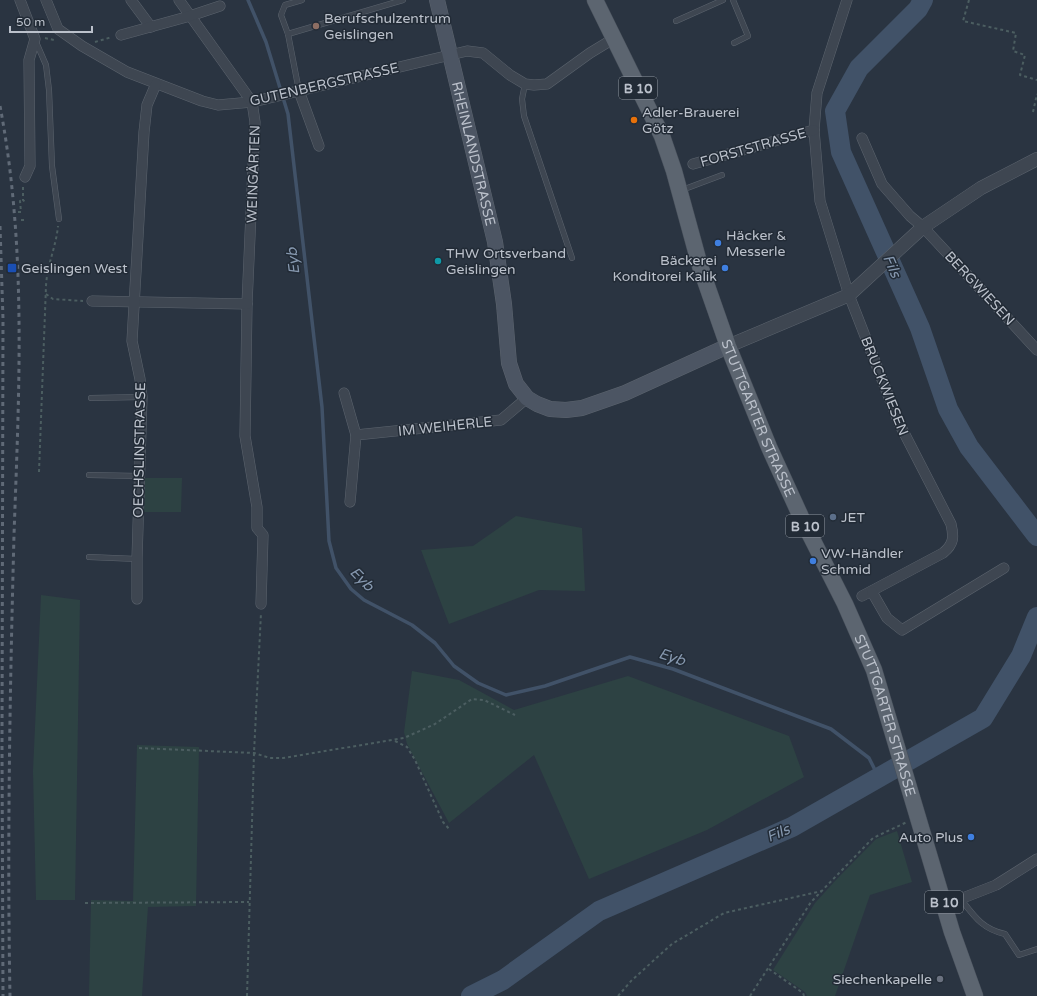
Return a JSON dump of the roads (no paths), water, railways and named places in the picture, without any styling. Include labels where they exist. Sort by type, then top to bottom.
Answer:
[{"type":"main road","name":"RHEINLANDSTRASSE","points":[[437,0],[495,242],[504,304],[509,363],[516,384],[527,398],[536,404],[550,409],[566,410],[582,408],[625,393],[728,346]]},
{"type":"main road","name":"STUTTGARTER STRASSE","points":[[595,0],[662,136],[700,266],[728,346],[785,482],[860,636],[874,670],[974,996]]},
{"type":"street","points":[[20,0],[35,39],[29,60],[30,166],[25,177]]},
{"type":"street","name":"GUTENBERGSTRASSE","points":[[46,0],[58,29],[82,46],[126,72],[218,105],[257,101],[467,51],[483,53],[510,75],[525,84]]},
{"type":"street","points":[[131,0],[151,27]]},
{"type":"street","name":"WEINGÄRTEN","points":[[179,0],[257,101],[248,304],[245,436],[257,507],[257,528],[263,535],[261,604]]},
{"type":"street","name":"BRUCKWIESEN","points":[[847,0],[817,93],[814,130],[820,201],[849,295],[899,423],[950,524],[954,537],[950,547],[943,553],[862,596]]},
{"type":"street","points":[[121,35],[220,6]]},
{"type":"street","points":[[525,84],[547,84],[590,53],[613,39]]},
{"type":"street","name":"OECHSLINSTRASSE","points":[[137,599],[142,397],[132,341],[144,132],[147,105],[156,84]]},
{"type":"street","points":[[296,91],[319,146]]},
{"type":"street","name":"FORSTSTRASSE","points":[[693,164],[814,130]]},
{"type":"street","name":"BERGWIESEN","points":[[862,138],[882,184],[910,216],[923,227],[1035,345]]},
{"type":"street","points":[[728,346],[849,295],[923,227],[981,188],[1037,159]]},
{"type":"street","points":[[92,301],[248,304]]},
{"type":"street","points":[[344,393],[356,435],[350,502]]},
{"type":"street","name":"IM WEIHERLE","points":[[356,435],[501,420],[527,398]]},
{"type":"street","points":[[872,592],[887,618],[902,630],[1004,568]]},
{"type":"street","points":[[945,905],[996,885],[1037,859]]},
{"type":"lane","points":[[296,91],[288,34],[281,15],[285,5],[302,0]]},
{"type":"lane","points":[[288,34],[403,0]]},
{"type":"lane","points":[[676,22],[723,0]]},
{"type":"lane","points":[[733,0],[748,36],[734,43]]},
{"type":"lane","points":[[35,39],[46,65],[49,90],[52,166],[59,219]]},
{"type":"lane","points":[[525,84],[522,99],[524,116],[572,258]]},
{"type":"lane","points":[[679,191],[722,176]]},
{"type":"lane","points":[[91,398],[142,397]]},
{"type":"lane","points":[[89,475],[139,476]]},
{"type":"lane","points":[[90,557],[137,559]]},
{"type":"lane","points":[[960,898],[976,918],[991,931],[1005,934],[1019,956],[1037,949]]},
{"type":"waterway","name":"Eyb","points":[[248,0],[266,42],[288,114],[322,407],[329,541],[336,568],[351,589],[364,600],[412,625],[435,643],[454,666],[478,683],[506,695],[545,686],[630,657],[673,669],[831,729],[869,758],[879,778]]},
{"type":"waterway","name":"Fils","points":[[923,0],[918,9],[859,68],[835,111],[841,152],[920,328],[948,409],[969,447],[1037,536]]},
{"type":"waterway","name":"Fils","points":[[471,996],[503,980],[599,911],[792,827],[983,718],[1021,656],[1037,617]]},
{"type":"railway","points":[[0,106],[9,159],[14,213],[18,266],[19,320],[18,427],[9,765],[10,996]]},
{"type":"railway","points":[[0,226],[3,319],[3,996]]},
{"type":"place","name":"Berufschulzentrum Geislingen","points":[[316,26]]},
{"type":"place","name":"Adler-Brauerei Götz","points":[[634,120]]},
{"type":"place","name":"Häcker & Messerle","points":[[718,243]]},
{"type":"place","name":"THW Ortsverband Geislingen","points":[[438,261]]},
{"type":"place","name":"Geislingen West","points":[[12,268]]},
{"type":"place","name":"Bäckerei Konditorei Kalik","points":[[725,268]]},
{"type":"place","name":"JET","points":[[833,517]]},
{"type":"place","name":"VW-Händler Schmid","points":[[813,561]]},
{"type":"place","name":"Auto Plus","points":[[971,837]]},
{"type":"place","name":"Siechenkapelle","points":[[940,979]]}]
